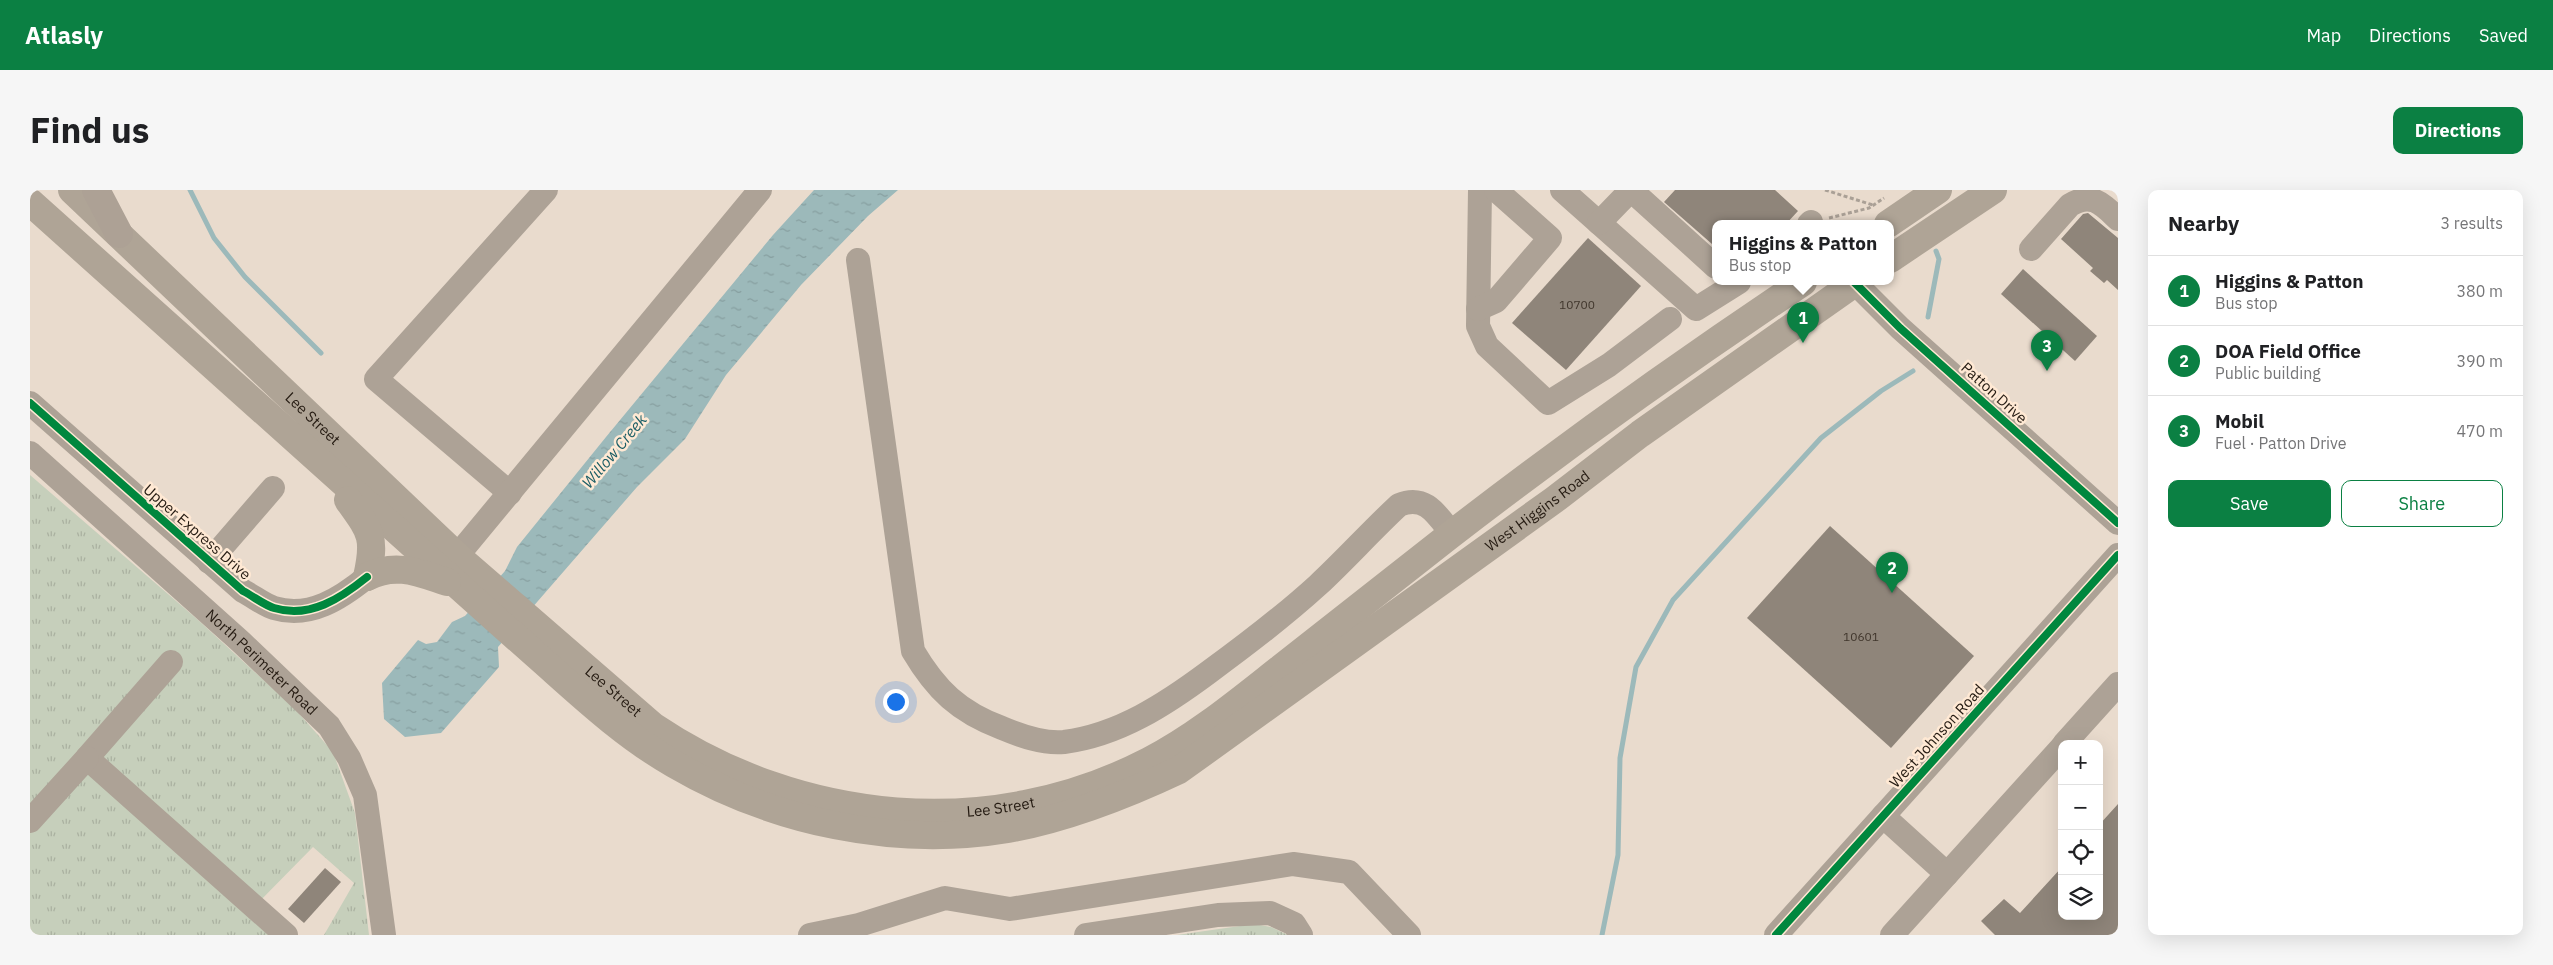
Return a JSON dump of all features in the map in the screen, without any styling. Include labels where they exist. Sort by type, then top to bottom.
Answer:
[{"type":"highway","points":[[96,190],[118,234]]},
{"type":"main road","points":[[72,190],[118,234]]},
{"type":"main road","points":[[1880,215],[1938,190]]},
{"type":"main road","points":[[1894,255],[1993,190]]},
{"type":"main road","name":"Lee Street","points":[[30,202],[318,460],[474,591],[518,625],[684,747],[774,787],[825,802],[873,810],[947,814],[998,808],[1058,796],[1097,783],[1149,761],[1191,736],[1230,708],[1452,534]]},
{"type":"main road","name":"Lee Street","points":[[118,234],[457,556],[474,591]]},
{"type":"main road","points":[[1452,534],[1615,412],[1799,285]]},
{"type":"main road","name":"West Higgins Road","points":[[1220,742],[1554,500],[1640,434],[1851,285]]},
{"type":"main road","points":[[318,460],[370,534],[373,550],[367,577]]},
{"type":"main road","points":[[367,577],[387,569],[408,569],[474,591]]},
{"type":"main road","name":"Lee Street","points":[[518,625],[602,713],[672,763],[713,785],[768,807],[859,830],[897,834],[948,834],[1007,829],[1051,819],[1132,792],[1179,770],[1220,742]]},
{"type":"street","points":[[510,493],[376,379],[546,190]]},
{"type":"street","points":[[457,556],[760,190]]},
{"type":"street","points":[[1480,190],[1478,326],[1487,346],[1548,403],[1609,365],[1670,319]]},
{"type":"street","points":[[1478,309],[1496,301],[1550,238],[1496,190]]},
{"type":"street","points":[[1562,190],[1696,309],[1732,285]]},
{"type":"street","points":[[1599,223],[1632,190],[1712,263]]},
{"type":"street","points":[[2031,249],[2070,205],[2077,200],[2099,201],[2118,218]]},
{"type":"street","points":[[858,260],[913,651],[929,678],[956,704],[992,724],[1029,739],[1063,742],[1101,734],[1139,718],[1174,698],[1239,651],[1318,584],[1399,505],[1410,500],[1426,504],[1452,534]]},
{"type":"street","name":"Patton Drive","points":[[1858,285],[1900,328],[2118,523]]},
{"type":"street","name":"Upper Express Drive","points":[[30,403],[208,562],[243,591],[274,608],[306,611],[342,597],[367,577]]},
{"type":"street","name":"North Perimeter Road","points":[[30,453],[241,642],[329,726],[349,758],[365,795],[384,935]]},
{"type":"street","points":[[208,562],[273,488]]},
{"type":"street","name":"West Johnson Road","points":[[1776,935],[2118,554]]},
{"type":"street","points":[[30,821],[171,662]]},
{"type":"street","points":[[2068,740],[2118,684]]},
{"type":"street","points":[[1892,935],[2058,751]]},
{"type":"street","points":[[87,758],[286,935]]},
{"type":"street","points":[[1883,816],[1947,874]]},
{"type":"street","points":[[810,935],[859,924],[945,898],[1010,909],[1293,864],[1349,872],[1409,935]]},
{"type":"street","points":[[1086,935],[1218,915],[1270,913],[1294,924],[1301,935]]},
{"type":"path","points":[[1824,190],[1880,215]]},
{"type":"path","points":[[1880,215],[1888,195]]},
{"type":"path","points":[[1836,220],[1880,215]]},
{"type":"green space","points":[[30,475],[197,619],[295,709],[333,752],[355,813],[369,935],[324,935],[354,883],[313,847],[249,912],[276,935],[30,935]]},
{"type":"green space","points":[[1254,924],[1271,927],[1288,935],[1177,935]]},
{"type":"water","name":"Willow Creek","points":[[814,190],[898,190],[868,216],[801,285],[726,375],[685,439],[637,487],[498,647],[499,667],[441,733],[405,737],[384,719],[382,683],[418,640],[426,644],[437,642],[452,622],[465,616],[505,571],[517,547],[606,437],[773,235]]},
{"type":"building","points":[[1675,190],[1775,190],[1798,211],[1790,220],[1712,220],[1712,244],[1664,202]]},
{"type":"building","points":[[2088,213],[2118,238],[2118,290],[2107,280],[2104,283],[2090,271],[2093,268],[2061,239],[2083,214]]},
{"type":"building","points":[[1588,238],[1641,286],[1566,370],[1512,323]]},
{"type":"building","points":[[2023,269],[2097,336],[2075,361],[2001,294]]},
{"type":"building","points":[[1830,526],[1974,656],[1891,748],[1747,618]]},
{"type":"building","points":[[2118,804],[2118,935],[1995,935],[1981,921],[2004,899],[2020,913],[2058,871],[2058,920],[2103,920],[2103,821]]},
{"type":"building","points":[[325,868],[341,882],[304,923],[288,909]]},
{"type":"waterway","points":[[190,190],[214,238],[245,277],[321,353]]},
{"type":"waterway","points":[[1928,317],[1939,259],[1936,251]]},
{"type":"waterway","points":[[1602,935],[1618,855],[1620,758],[1636,667],[1673,600],[1821,438],[1881,391],[1913,371]]},
{"type":"cycle path","points":[[1857,285],[1900,328],[2118,523]]},
{"type":"cycle path","points":[[30,403],[243,591],[266,605],[287,611],[312,609],[336,599],[367,577]]},
{"type":"cycle path","points":[[1776,935],[2118,555]]},
{"type":"place","name":"Higgins & Patton","points":[[1803,343]]},
{"type":"place","name":"Mobil","points":[[2047,371]]},
{"type":"place","name":"DOA Field Office","points":[[1892,593]]}]
